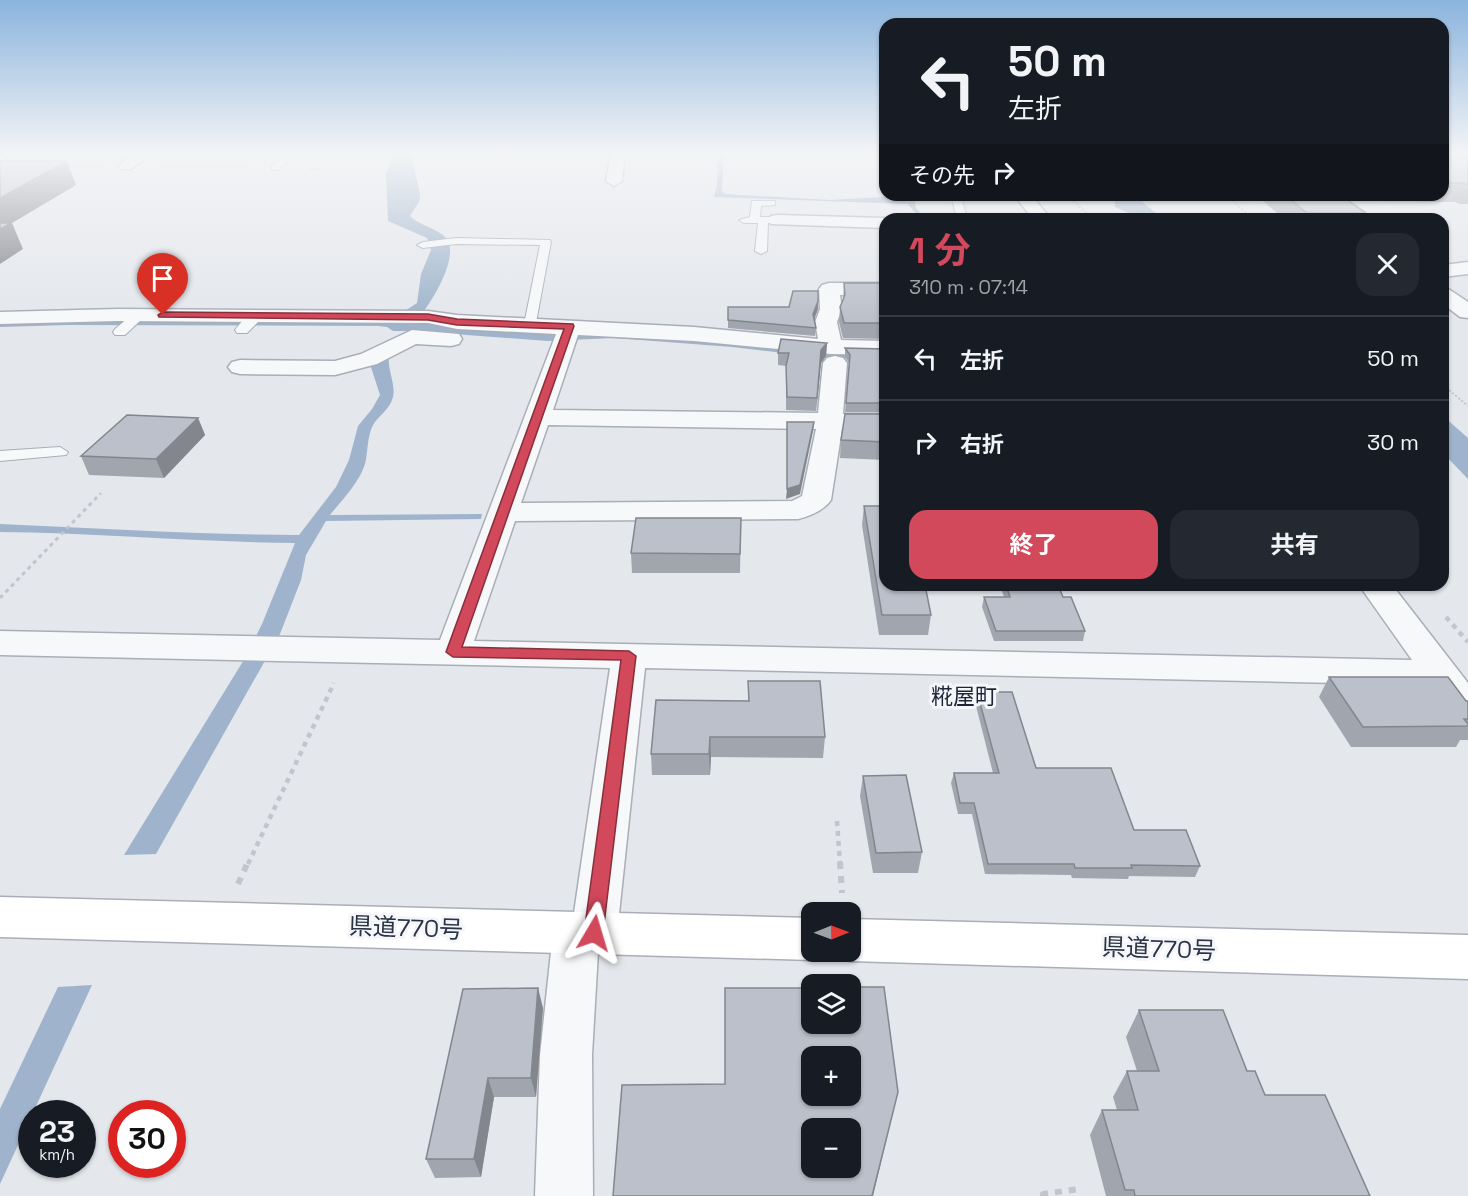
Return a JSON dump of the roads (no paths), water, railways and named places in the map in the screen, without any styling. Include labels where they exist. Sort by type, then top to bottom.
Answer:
[{"type":"main road","name":"県道770号","points":[[0,916],[801,939]]},
{"type":"main road","name":"県道770号","points":[[861,940],[1468,957]]},
{"type":"street","points":[[762,216],[879,223]]},
{"type":"street","points":[[1449,270],[1468,268]]},
{"type":"street","points":[[503,512],[798,510],[816,500],[830,421],[833,355],[826,322],[831,309],[829,288],[879,289]]},
{"type":"street","points":[[1449,298],[1468,312]]},
{"type":"street","points":[[0,318],[137,316],[251,322],[428,317],[457,322],[530,325],[567,333]]},
{"type":"street","points":[[453,652],[567,333]]},
{"type":"street","points":[[240,367],[335,368],[369,359],[412,337],[567,333],[694,334],[833,355],[879,349]]},
{"type":"street","points":[[536,417],[879,422]]},
{"type":"street","points":[[1379,591],[1468,710]]},
{"type":"street","points":[[0,643],[1440,673]]},
{"type":"street","points":[[564,1196],[566,1055],[629,656]]},
{"type":"lane","points":[[761,251],[762,216]]},
{"type":"lane","points":[[423,245],[456,241],[546,242],[530,325]]},
{"type":"lane","points":[[120,332],[137,316]]},
{"type":"lane","points":[[0,456],[60,452]]},
{"type":"water","points":[[387,208],[415,208],[410,216],[442,235],[449,245],[450,255],[444,276],[423,312],[403,312],[417,303],[421,274],[431,250],[427,238],[388,221]]},
{"type":"water","points":[[911,208],[916,208],[920,213],[915,213]]},
{"type":"water","points":[[1117,208],[1149,208],[1156,213],[1129,213]]},
{"type":"water","points":[[389,320],[811,350],[879,359],[828,358],[732,347],[614,338],[548,341],[393,331],[387,327],[378,326],[67,325],[0,327],[0,321]]},
{"type":"water","points":[[389,355],[393,397],[387,409],[372,427],[365,464],[359,478],[330,515],[482,514],[481,519],[326,521],[306,555],[301,580],[280,634],[156,854],[124,855],[245,658],[262,624],[295,543],[0,532],[0,524],[187,533],[299,535],[336,487],[349,460],[358,426],[380,395],[369,361]]},
{"type":"water","points":[[1449,421],[1468,438],[1468,479],[1449,459]]},
{"type":"water","points":[[92,985],[39,1100],[18,1100],[18,1145],[0,1184],[0,1109],[58,987]]},
{"type":"district","name":"糀屋町","points":[[964,696]]}]
